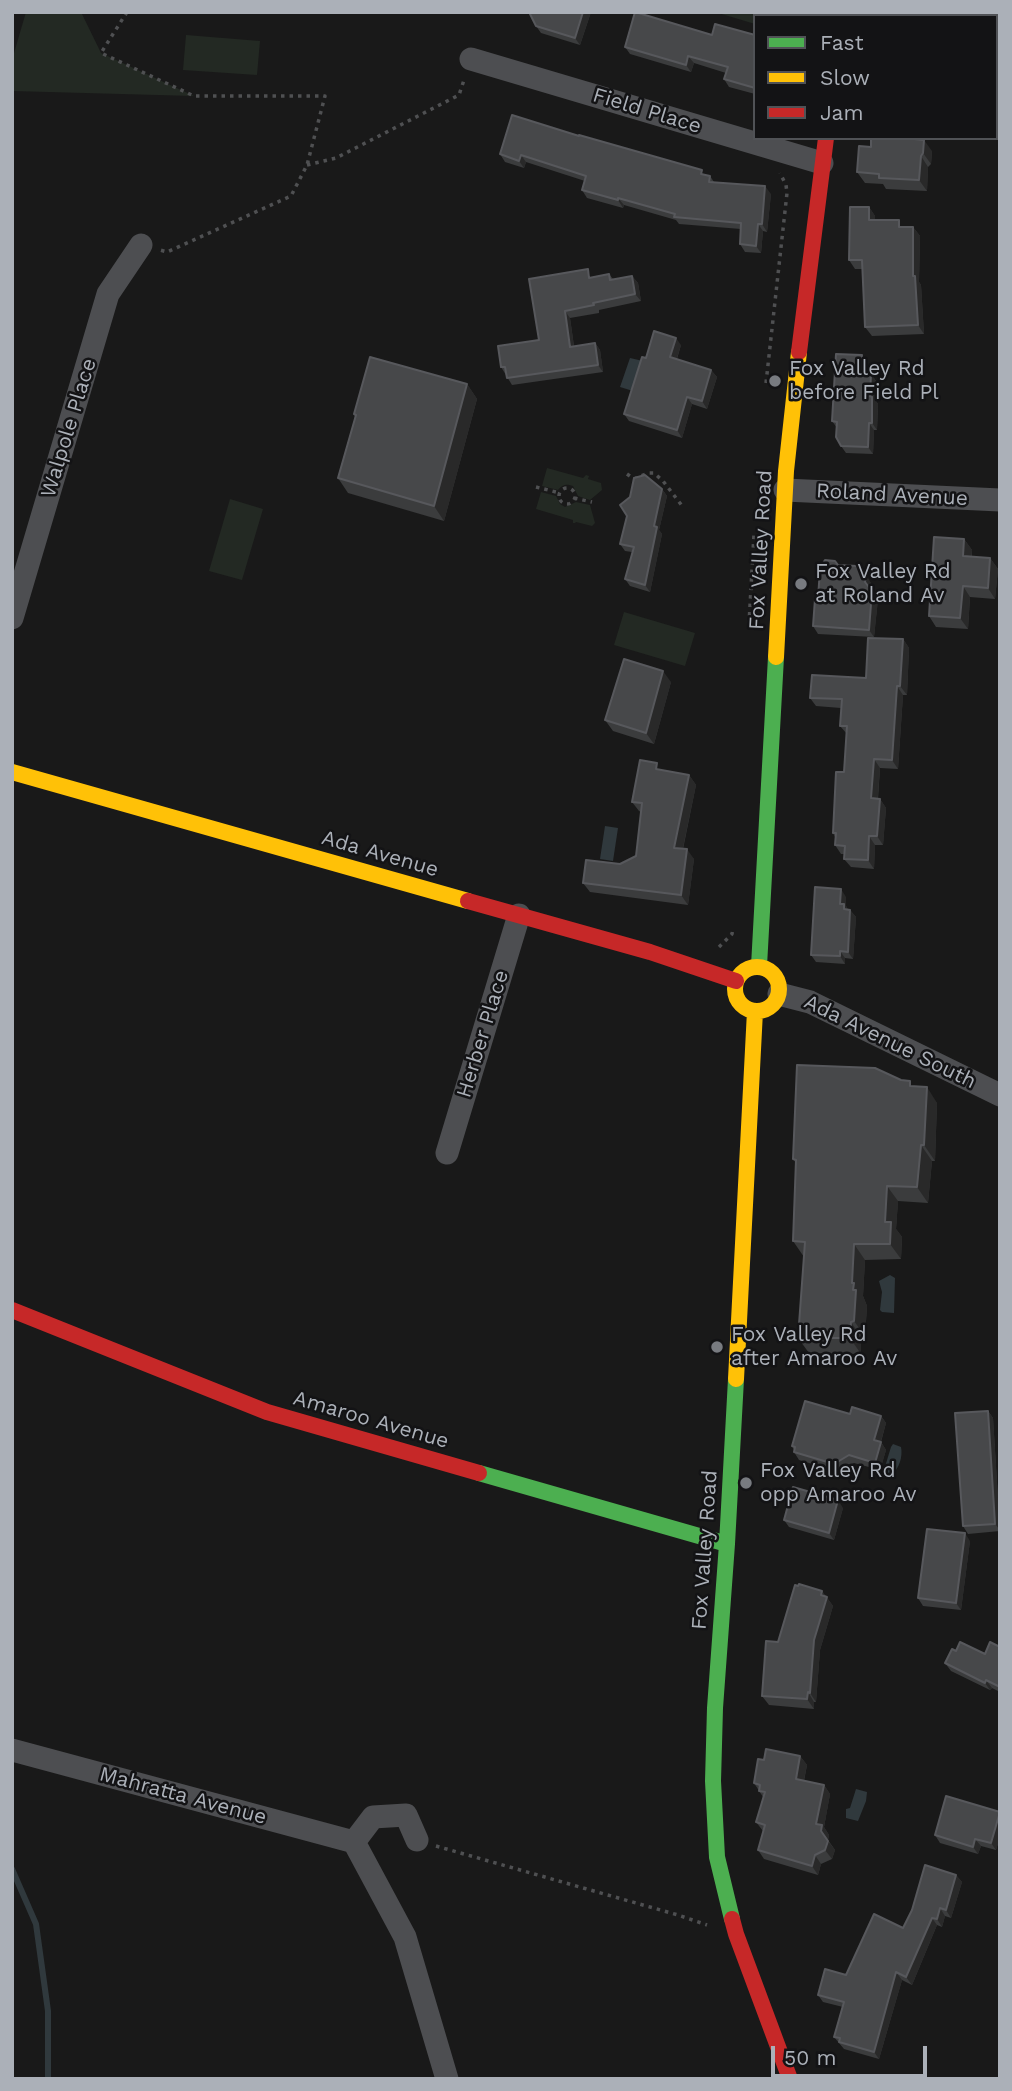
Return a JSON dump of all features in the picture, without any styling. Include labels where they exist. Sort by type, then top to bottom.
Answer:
[{"type":"main road","name":"Fox Valley Road","points":[[759,966],[785,490],[793,397],[826,140]]},
{"type":"main road","name":"Ada Avenue","points":[[12,772],[659,954],[736,981]]},
{"type":"main road","points":[[759,966],[775,975],[779,994],[770,1007],[748,1010],[738,1001],[734,988],[736,981],[745,970],[759,966]]},
{"type":"main road","name":"Fox Valley Road","points":[[755,1011],[713,1781],[717,1857],[736,1934],[790,2079]]},
{"type":"main road","name":"Amaroo Avenue","points":[[12,1310],[267,1412],[727,1544]]},
{"type":"street","name":"Field Place","points":[[471,59],[822,163]]},
{"type":"street","name":"Walpole Place","points":[[12,618],[108,294],[141,245]]},
{"type":"street","name":"Roland Avenue","points":[[785,490],[1000,500]]},
{"type":"street","name":"Herber Place","points":[[447,1153],[519,915]]},
{"type":"street","name":"Ada Avenue South","points":[[779,994],[810,1002],[1000,1095]]},
{"type":"street","name":"Mahratta Avenue","points":[[12,1750],[354,1842]]},
{"type":"street","points":[[417,1840],[406,1815],[373,1817],[354,1842],[405,1937],[447,2079]]},
{"type":"path","points":[[127,12],[101,53],[194,96],[325,96],[307,165],[291,197],[167,252],[141,245]]},
{"type":"path","points":[[307,165],[336,158],[459,95],[471,59]]},
{"type":"path","points":[[766,385],[787,193],[786,185],[775,165]]},
{"type":"path","points":[[627,474],[634,479],[654,472],[683,507]]},
{"type":"path","points":[[536,487],[559,493]]},
{"type":"path","points":[[559,493],[568,488],[572,490],[574,498]]},
{"type":"path","points":[[559,493],[559,498],[564,503],[571,502],[574,498]]},
{"type":"path","points":[[574,498],[592,502]]},
{"type":"path","points":[[749,634],[754,532]]},
{"type":"path","points":[[714,947],[718,948],[728,939],[733,928]]},
{"type":"path","points":[[417,1840],[708,1926]]},
{"type":"shaded area","points":[[26,12],[81,12],[101,53],[194,96],[12,91],[12,60]]},
{"type":"shaded area","points":[[715,12],[809,12],[753,14],[753,23]]},
{"type":"shaded area","points":[[186,35],[260,41],[257,75],[183,70]]},
{"type":"shaded area","points":[[630,358],[643,361],[633,391],[620,387]]},
{"type":"shaded area","points":[[547,468],[583,478],[589,476],[588,479],[601,483],[602,490],[590,500],[578,496],[573,486],[565,485],[558,490],[542,486]]},
{"type":"shaded area","points":[[541,492],[556,496],[565,507],[576,502],[590,505],[595,523],[592,526],[573,523],[573,520],[536,509]]},
{"type":"shaded area","points":[[230,499],[263,509],[242,580],[209,571]]},
{"type":"shaded area","points":[[624,612],[695,633],[685,666],[614,645]]},
{"type":"shaded area","points":[[605,826],[618,828],[613,861],[600,859]]},
{"type":"shaded area","points":[[890,1275],[895,1278],[894,1313],[880,1310],[882,1292],[879,1281]]},
{"type":"shaded area","points":[[893,1444],[901,1447],[901,1455],[892,1475],[884,1470]]},
{"type":"shaded area","points":[[856,1789],[867,1792],[858,1821],[846,1818],[846,1809],[850,1808]]},
{"type":"building","points":[[529,12],[583,12],[575,38],[536,26]]},
{"type":"building","points":[[635,12],[712,35],[715,24],[753,34],[753,87],[724,79],[728,67],[688,56],[686,65],[625,47]]},
{"type":"building","points":[[920,12],[955,12],[954,14]]},
{"type":"building","points":[[512,115],[702,170],[701,174],[710,176],[709,182],[765,186],[762,224],[758,224],[756,246],[740,244],[741,223],[674,217],[675,214],[582,190],[586,176],[521,155],[519,161],[500,154]]},
{"type":"building","points":[[871,140],[924,140],[919,180],[879,178],[879,174],[857,172],[859,146],[871,147]]},
{"type":"building","points":[[850,207],[869,207],[869,220],[899,220],[899,227],[913,227],[913,276],[918,325],[865,327],[862,260],[849,260]]},
{"type":"building","points":[[588,269],[589,278],[609,274],[610,280],[632,276],[635,294],[565,311],[570,347],[595,343],[598,365],[507,378],[505,367],[501,367],[498,346],[539,340],[529,279]]},
{"type":"building","points":[[654,331],[676,338],[670,357],[711,370],[702,401],[687,397],[677,430],[624,414],[642,357],[646,358]]},
{"type":"building","points":[[836,354],[862,355],[861,374],[871,374],[872,423],[869,423],[868,447],[841,446],[836,437],[837,422],[832,421]]},
{"type":"building","points":[[370,357],[467,384],[434,506],[338,478]]},
{"type":"building","points":[[645,475],[662,489],[645,585],[625,579],[634,547],[620,544],[627,516],[620,505],[630,497],[634,478]]},
{"type":"building","points":[[934,537],[964,539],[963,556],[990,558],[988,588],[963,586],[960,618],[929,616]]},
{"type":"building","points":[[825,560],[835,561],[838,565],[857,566],[866,575],[865,582],[872,591],[869,630],[813,626],[820,568]]},
{"type":"building","points":[[868,638],[903,639],[892,760],[874,759],[871,798],[880,799],[877,836],[869,836],[868,860],[844,859],[845,846],[835,845],[836,833],[833,833],[836,772],[844,772],[847,726],[840,726],[842,699],[810,698],[812,675],[866,678]]},
{"type":"building","points":[[624,659],[663,671],[646,733],[605,720]]},
{"type":"building","points":[[640,760],[657,763],[656,769],[689,775],[674,848],[687,849],[681,895],[583,883],[586,860],[620,864],[636,856],[642,803],[632,802]]},
{"type":"building","points":[[815,887],[841,889],[840,904],[844,904],[844,909],[850,910],[848,952],[840,951],[840,956],[811,955]]},
{"type":"building","points":[[797,1065],[875,1068],[901,1080],[910,1081],[910,1086],[927,1087],[924,1145],[921,1145],[917,1187],[887,1186],[885,1222],[891,1222],[890,1244],[854,1244],[852,1283],[853,1290],[856,1290],[850,1338],[798,1338],[805,1242],[793,1241]]},
{"type":"building","points":[[805,1401],[850,1414],[852,1407],[881,1416],[874,1440],[881,1442],[875,1463],[849,1455],[834,1464],[794,1452],[795,1447],[792,1446]]},
{"type":"building","points":[[988,1411],[995,1524],[963,1526],[955,1413]]},
{"type":"building","points":[[793,1487],[838,1500],[829,1533],[784,1520]]},
{"type":"building","points":[[927,1529],[965,1533],[956,1603],[918,1598]]},
{"type":"building","points":[[795,1585],[822,1591],[821,1595],[827,1597],[814,1640],[810,1693],[808,1692],[807,1699],[762,1696],[766,1641],[778,1642]]},
{"type":"building","points":[[960,1642],[985,1654],[990,1642],[1000,1647],[1000,1687],[986,1680],[985,1683],[945,1663],[952,1649],[956,1651]]},
{"type":"building","points":[[766,1749],[800,1756],[796,1779],[824,1785],[816,1824],[822,1825],[821,1831],[828,1841],[825,1850],[815,1855],[812,1866],[758,1850],[765,1825],[756,1822],[765,1792],[759,1791],[760,1785],[754,1783],[758,1759],[764,1760]]},
{"type":"building","points":[[946,1796],[1000,1812],[991,1843],[975,1839],[973,1847],[935,1835]]},
{"type":"building","points":[[925,1865],[956,1875],[946,1910],[940,1908],[937,1919],[932,1918],[906,1977],[896,1972],[874,2052],[839,2042],[840,2038],[834,2037],[844,2002],[818,1995],[825,1969],[846,1975],[874,1914],[903,1928],[912,1910]]},
{"type":"waterway","points":[[12,1869],[36,1924],[48,2011],[48,2079]]},
{"type":"traffic: fast","points":[[759,966],[776,657]]},
{"type":"traffic: fast","points":[[732,1919],[717,1857],[713,1781],[715,1708],[736,1379]]},
{"type":"traffic: fast","points":[[479,1473],[727,1544]]},
{"type":"traffic: slow","points":[[776,657],[786,471],[799,352]]},
{"type":"traffic: slow","points":[[12,772],[468,901]]},
{"type":"traffic: slow","points":[[757,967],[766,968],[773,973],[778,980],[779,989],[778,998],[773,1005],[766,1010],[757,1011],[748,1010],[741,1005],[736,998],[735,989],[736,980],[741,973],[748,968],[757,967]]},
{"type":"traffic: slow","points":[[736,1379],[755,1011]]},
{"type":"traffic: jam","points":[[799,352],[826,140]]},
{"type":"traffic: jam","points":[[468,901],[650,952],[736,981]]},
{"type":"traffic: jam","points":[[12,1310],[267,1412],[479,1473]]},
{"type":"traffic: jam","points":[[732,1919],[790,2079]]},
{"type":"place","name":"Fox Valley Rd before Field Pl","points":[[775,381]]},
{"type":"place","name":"Fox Valley Rd at Roland Av","points":[[801,584]]},
{"type":"place","name":"Fox Valley Rd after Amaroo Av","points":[[717,1347]]},
{"type":"place","name":"Fox Valley Rd opp Amaroo Av","points":[[746,1483]]}]
